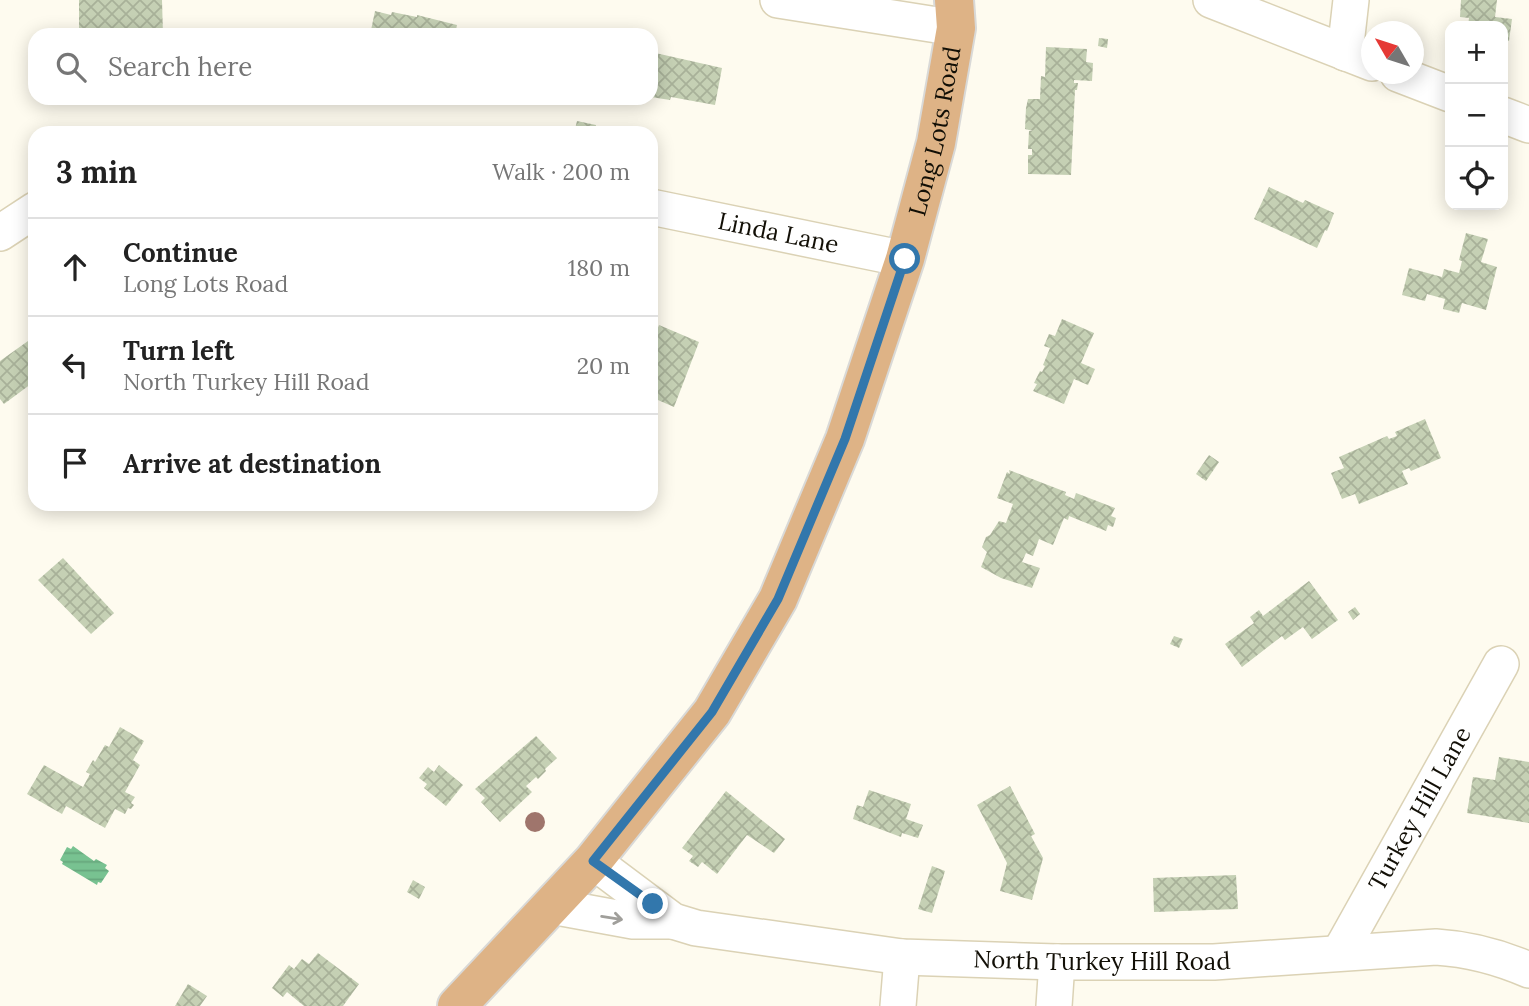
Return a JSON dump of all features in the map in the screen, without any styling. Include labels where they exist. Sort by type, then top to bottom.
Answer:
[{"type":"main road","name":"Long Lots Road","points":[[457,1006],[593,861],[712,712],[778,599],[845,439],[905,259],[936,143],[955,14]]},
{"type":"street","points":[[778,0],[955,14]]},
{"type":"street","points":[[1211,0],[1358,58],[1351,0]]},
{"type":"street","points":[[1424,84],[1445,92]]},
{"type":"street","points":[[1508,117],[1529,125]]},
{"type":"street","name":"Linda Lane","points":[[658,208],[905,259]]},
{"type":"street","points":[[0,233],[28,215]]},
{"type":"street","name":"Turkey Hill Lane","points":[[1339,952],[1500,664]]},
{"type":"street","name":"North Turkey Hill Road","points":[[593,861],[673,920],[696,928],[902,957],[1057,962],[1214,962],[1436,947],[1460,948],[1487,954],[1529,970]]},
{"type":"street","name":"North Turkey Hill Road","points":[[551,906],[633,921],[673,920]]},
{"type":"street","points":[[898,1006],[902,957]]},
{"type":"street","points":[[1054,1006],[1057,962]]},
{"type":"shaded area","points":[[73,846],[94,861],[96,859],[107,865],[105,868],[109,871],[101,883],[98,882],[97,885],[62,864],[60,860],[67,847],[71,849]]},
{"type":"building","points":[[79,0],[162,0],[163,28],[79,28]]},
{"type":"building","points":[[1461,0],[1497,0],[1495,17],[1512,19],[1509,41],[1508,21],[1469,21],[1469,18],[1460,17]]},
{"type":"building","points":[[375,11],[391,15],[392,12],[417,15],[457,25],[456,28],[371,28]]},
{"type":"building","points":[[1099,38],[1108,39],[1107,48],[1098,46]]},
{"type":"building","points":[[1046,47],[1087,49],[1086,62],[1093,63],[1092,81],[1074,80],[1074,83],[1078,83],[1075,90],[1071,175],[1028,174],[1028,155],[1032,155],[1032,149],[1028,149],[1029,131],[1033,131],[1025,129],[1026,108],[1028,99],[1040,99],[1041,76],[1045,77]]},
{"type":"building","points":[[658,54],[722,68],[715,105],[671,97],[670,100],[658,98]]},
{"type":"building","points":[[577,121],[596,125],[596,126],[576,126]]},
{"type":"building","points":[[1269,187],[1303,203],[1305,200],[1334,213],[1317,248],[1254,219]]},
{"type":"building","points":[[1466,233],[1488,239],[1481,262],[1497,267],[1486,310],[1462,303],[1459,313],[1443,309],[1445,299],[1427,294],[1425,301],[1402,295],[1409,268],[1442,277],[1444,269],[1459,273],[1462,261],[1459,260]]},
{"type":"building","points":[[1062,319],[1094,333],[1081,363],[1095,369],[1088,385],[1074,379],[1064,404],[1033,391],[1050,348],[1044,346],[1049,334],[1055,336]]},
{"type":"building","points":[[659,325],[699,342],[674,407],[658,400]]},
{"type":"building","points":[[28,341],[28,386],[4,404],[0,399],[0,361]]},
{"type":"building","points":[[1425,419],[1441,458],[1411,471],[1409,468],[1402,471],[1408,484],[1359,504],[1355,494],[1342,499],[1331,473],[1344,468],[1339,457],[1387,436],[1389,439],[1397,436],[1395,432]]},
{"type":"building","points":[[1209,455],[1219,462],[1206,481],[1196,474]]},
{"type":"building","points":[[1009,470],[1066,492],[1065,495],[1074,499],[1076,493],[1115,508],[1111,516],[1116,518],[1113,527],[1108,525],[1106,531],[1069,516],[1068,520],[1064,518],[1053,545],[1039,539],[1033,556],[1026,553],[1022,562],[1040,568],[1032,588],[1001,578],[981,567],[987,552],[982,547],[986,537],[999,521],[1006,523],[1013,504],[997,498],[1007,472],[1010,474]]},
{"type":"building","points":[[63,558],[114,613],[91,634],[38,580]]},
{"type":"building","points":[[1309,581],[1338,620],[1312,639],[1303,627],[1285,640],[1282,636],[1242,667],[1225,644],[1254,623],[1250,617],[1259,610],[1263,616]]},
{"type":"building","points":[[1355,607],[1360,614],[1353,620],[1348,612]]},
{"type":"building","points":[[1174,636],[1183,639],[1179,648],[1170,644]]},
{"type":"building","points":[[120,727],[144,741],[133,760],[140,765],[125,792],[135,797],[131,803],[134,805],[131,809],[128,808],[125,814],[115,809],[105,828],[66,806],[62,814],[27,794],[44,765],[83,787],[90,774],[86,772],[93,760],[95,762],[105,745],[109,747]]},
{"type":"building","points":[[536,736],[557,758],[538,779],[536,777],[526,786],[532,792],[500,822],[481,802],[485,798],[475,789]]},
{"type":"building","points":[[1499,757],[1529,762],[1529,823],[1467,813],[1473,777],[1495,780]]},
{"type":"building","points":[[439,765],[463,785],[446,806],[424,788],[427,784],[419,778],[428,767],[434,772]]},
{"type":"building","points":[[1010,786],[1035,834],[1031,836],[1043,858],[1032,900],[1000,891],[1007,863],[977,805]]},
{"type":"building","points":[[869,790],[911,804],[906,819],[923,825],[918,838],[902,833],[901,837],[853,819],[857,805],[863,807]]},
{"type":"building","points":[[726,791],[785,839],[774,853],[747,835],[717,874],[702,862],[698,867],[689,861],[693,856],[682,848]]},
{"type":"building","points":[[932,866],[945,871],[932,913],[918,909]]},
{"type":"building","points":[[1236,875],[1238,909],[1154,912],[1153,878]]},
{"type":"building","points":[[413,880],[425,887],[419,899],[407,892]]},
{"type":"building","points":[[318,953],[359,984],[343,1006],[304,1006],[287,992],[283,997],[272,988],[289,965],[294,969],[302,959],[309,964]]},
{"type":"building","points":[[188,984],[207,996],[200,1006],[175,1006]]},
{"type":"route","points":[[653,904],[593,861],[712,712],[778,599],[845,439],[905,259]]}]
